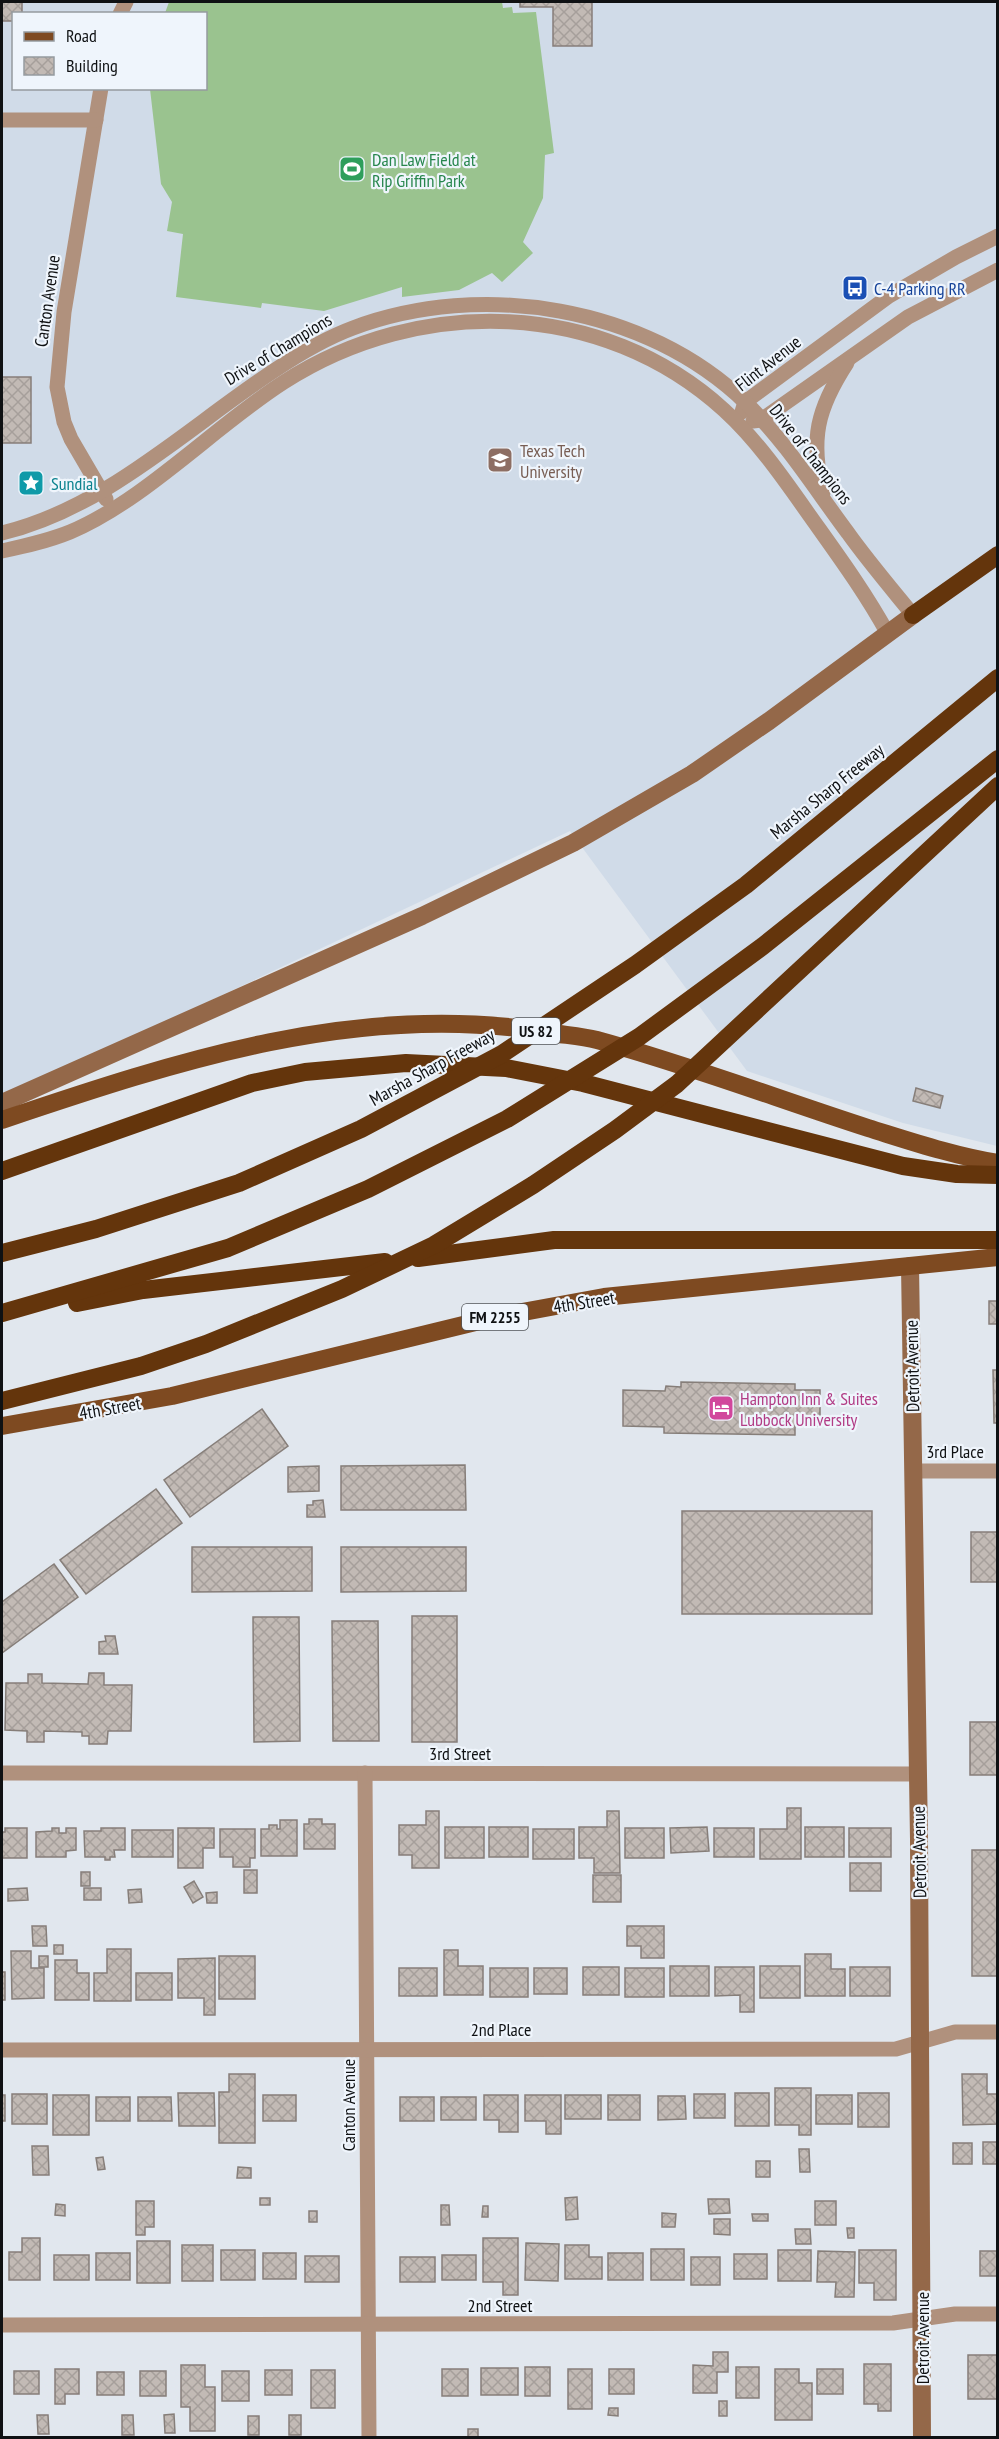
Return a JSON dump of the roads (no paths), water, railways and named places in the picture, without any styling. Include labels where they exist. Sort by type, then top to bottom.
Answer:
[{"type":"highway","points":[[913,615],[998,555]]},
{"type":"highway","name":"Marsha Sharp Freeway","points":[[2,1253],[96,1229],[240,1183],[361,1129],[502,1054],[635,965],[746,885],[998,678]]},
{"type":"highway","points":[[2,1315],[228,1248],[368,1189],[507,1119],[639,1037],[715,981],[998,759]]},
{"type":"highway","points":[[2,1401],[130,1369],[206,1344],[342,1289],[434,1245],[542,1179],[677,1084],[998,786]]},
{"type":"highway","points":[[2,1171],[252,1083],[305,1072],[406,1063],[506,1068],[583,1083],[903,1166],[957,1174],[998,1175]]},
{"type":"highway","points":[[2,1315],[143,1290],[554,1240],[998,1240]]},
{"type":"main road","points":[[2,1120],[80,1094],[249,1045],[349,1028],[442,1022],[512,1026],[596,1040],[903,1139],[998,1163]]},
{"type":"main road","name":"4th Street","points":[[2,1426],[172,1396],[496,1317],[604,1297],[998,1257]]},
{"type":"street","name":"Canton Avenue","points":[[101,90],[64,312],[57,387],[64,422],[100,491],[112,507]]},
{"type":"street","points":[[2,120],[96,120]]},
{"type":"street","name":"Flint Avenue","points":[[998,236],[956,257],[889,296],[745,402],[738,423],[761,420],[851,356],[935,301],[998,270]]},
{"type":"street","name":"Drive of Champions","points":[[2,533],[29,526],[100,491],[276,369],[316,345],[352,328],[427,309],[469,305],[522,306],[605,323],[645,338],[680,356],[745,402],[782,442],[913,615]]},
{"type":"street","name":"Drive of Champions","points":[[2,550],[34,544],[72,531],[112,507],[284,382],[338,352],[421,326],[495,321],[552,326],[584,333],[619,345],[681,377],[738,423],[814,521],[872,605],[888,634]]},
{"type":"street","points":[[825,501],[816,456],[818,424],[827,396],[851,356]]},
{"type":"street","points":[[2,1103],[422,916],[573,843],[692,774],[913,615]]},
{"type":"street","name":"Detroit Avenue","points":[[910,1266],[918,1774],[922,2438]]},
{"type":"street","name":"3rd Place","points":[[913,1471],[998,1471]]},
{"type":"street","name":"3rd Street","points":[[2,1773],[918,1774]]},
{"type":"street","name":"Canton Avenue","points":[[365,1773],[369,2438]]},
{"type":"street","name":"2nd Place","points":[[2,2050],[896,2049],[956,2032],[998,2032]]},
{"type":"street","name":"2nd Street","points":[[2,2325],[893,2324],[956,2314],[998,2314]]},
{"type":"place","name":"Dan Law Field at Rip Griffin Park","points":[[352,169]]},
{"type":"place","name":"C-4 Parking RR","points":[[855,288]]},
{"type":"place","name":"Texas Tech University","points":[[500,460]]},
{"type":"place","name":"Sundial","points":[[31,483]]},
{"type":"place","name":"Hampton Inn & Suites Lubbock University","points":[[721,1408]]}]
